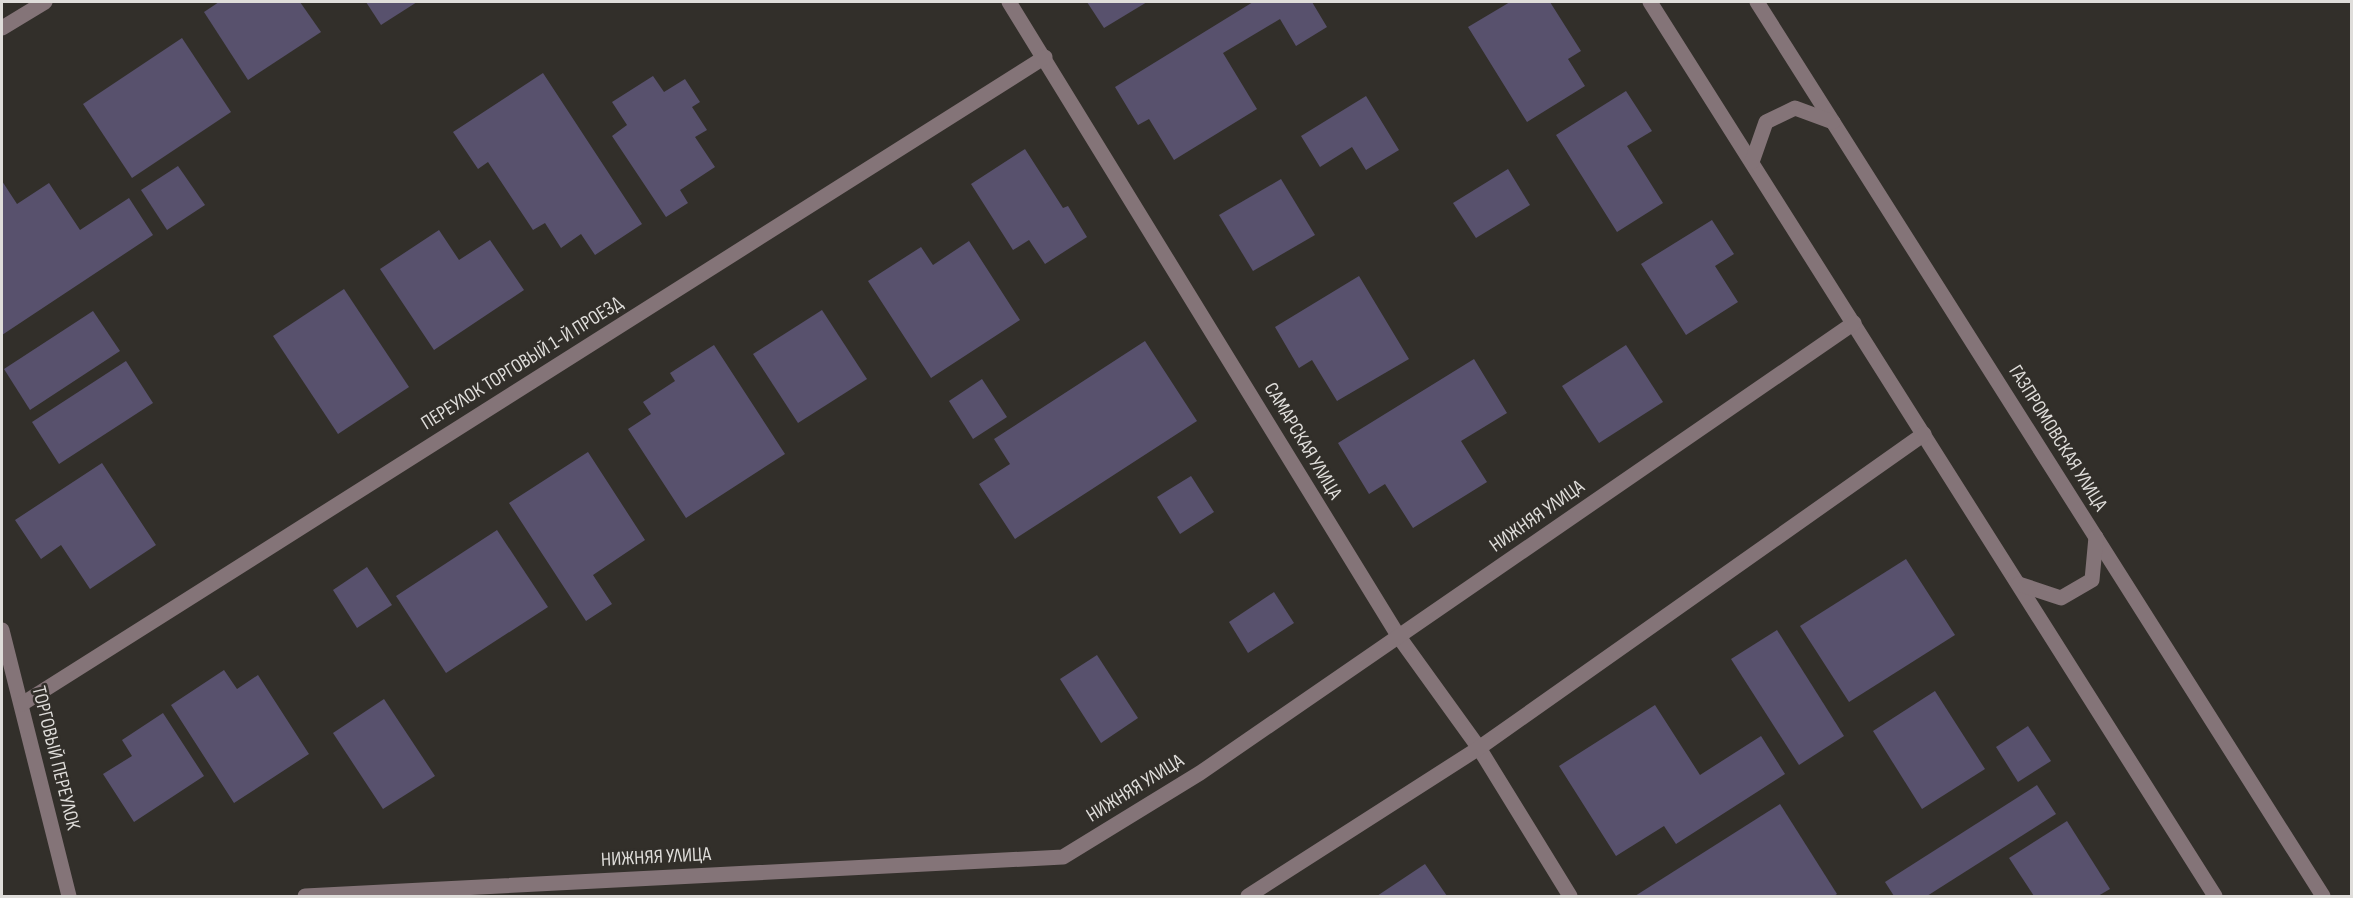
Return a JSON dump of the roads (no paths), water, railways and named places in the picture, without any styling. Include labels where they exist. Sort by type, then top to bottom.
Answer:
[{"type":"street","points":[[2,28],[45,2]]},
{"type":"street","name":"САМАРСКАЯ УЛИЦА","points":[[1009,2],[1045,57],[1398,637],[1479,748],[1570,897]]},
{"type":"street","points":[[1650,2],[2215,897]]},
{"type":"street","name":"ГАЗПРОМОВСКАЯ УЛИЦА","points":[[1757,2],[2323,897]]},
{"type":"street","name":"ПЕРЕУЛОК ТОРГОВЫЙ 1-Й ПРОЕЗД","points":[[22,704],[1045,57]]},
{"type":"street","points":[[1752,162],[1766,122],[1795,108],[1833,122]]},
{"type":"street","name":"НИЖНЯЯ УЛИЦА","points":[[305,897],[1063,857],[1200,773],[1854,323]]},
{"type":"street","points":[[1248,897],[1479,748],[1924,434]]},
{"type":"street","points":[[2019,584],[2061,598],[2091,580],[2096,537]]},
{"type":"street","name":"ТОРГОВЫЙ ПЕРЕУЛОК","points":[[2,630],[69,897]]}]
